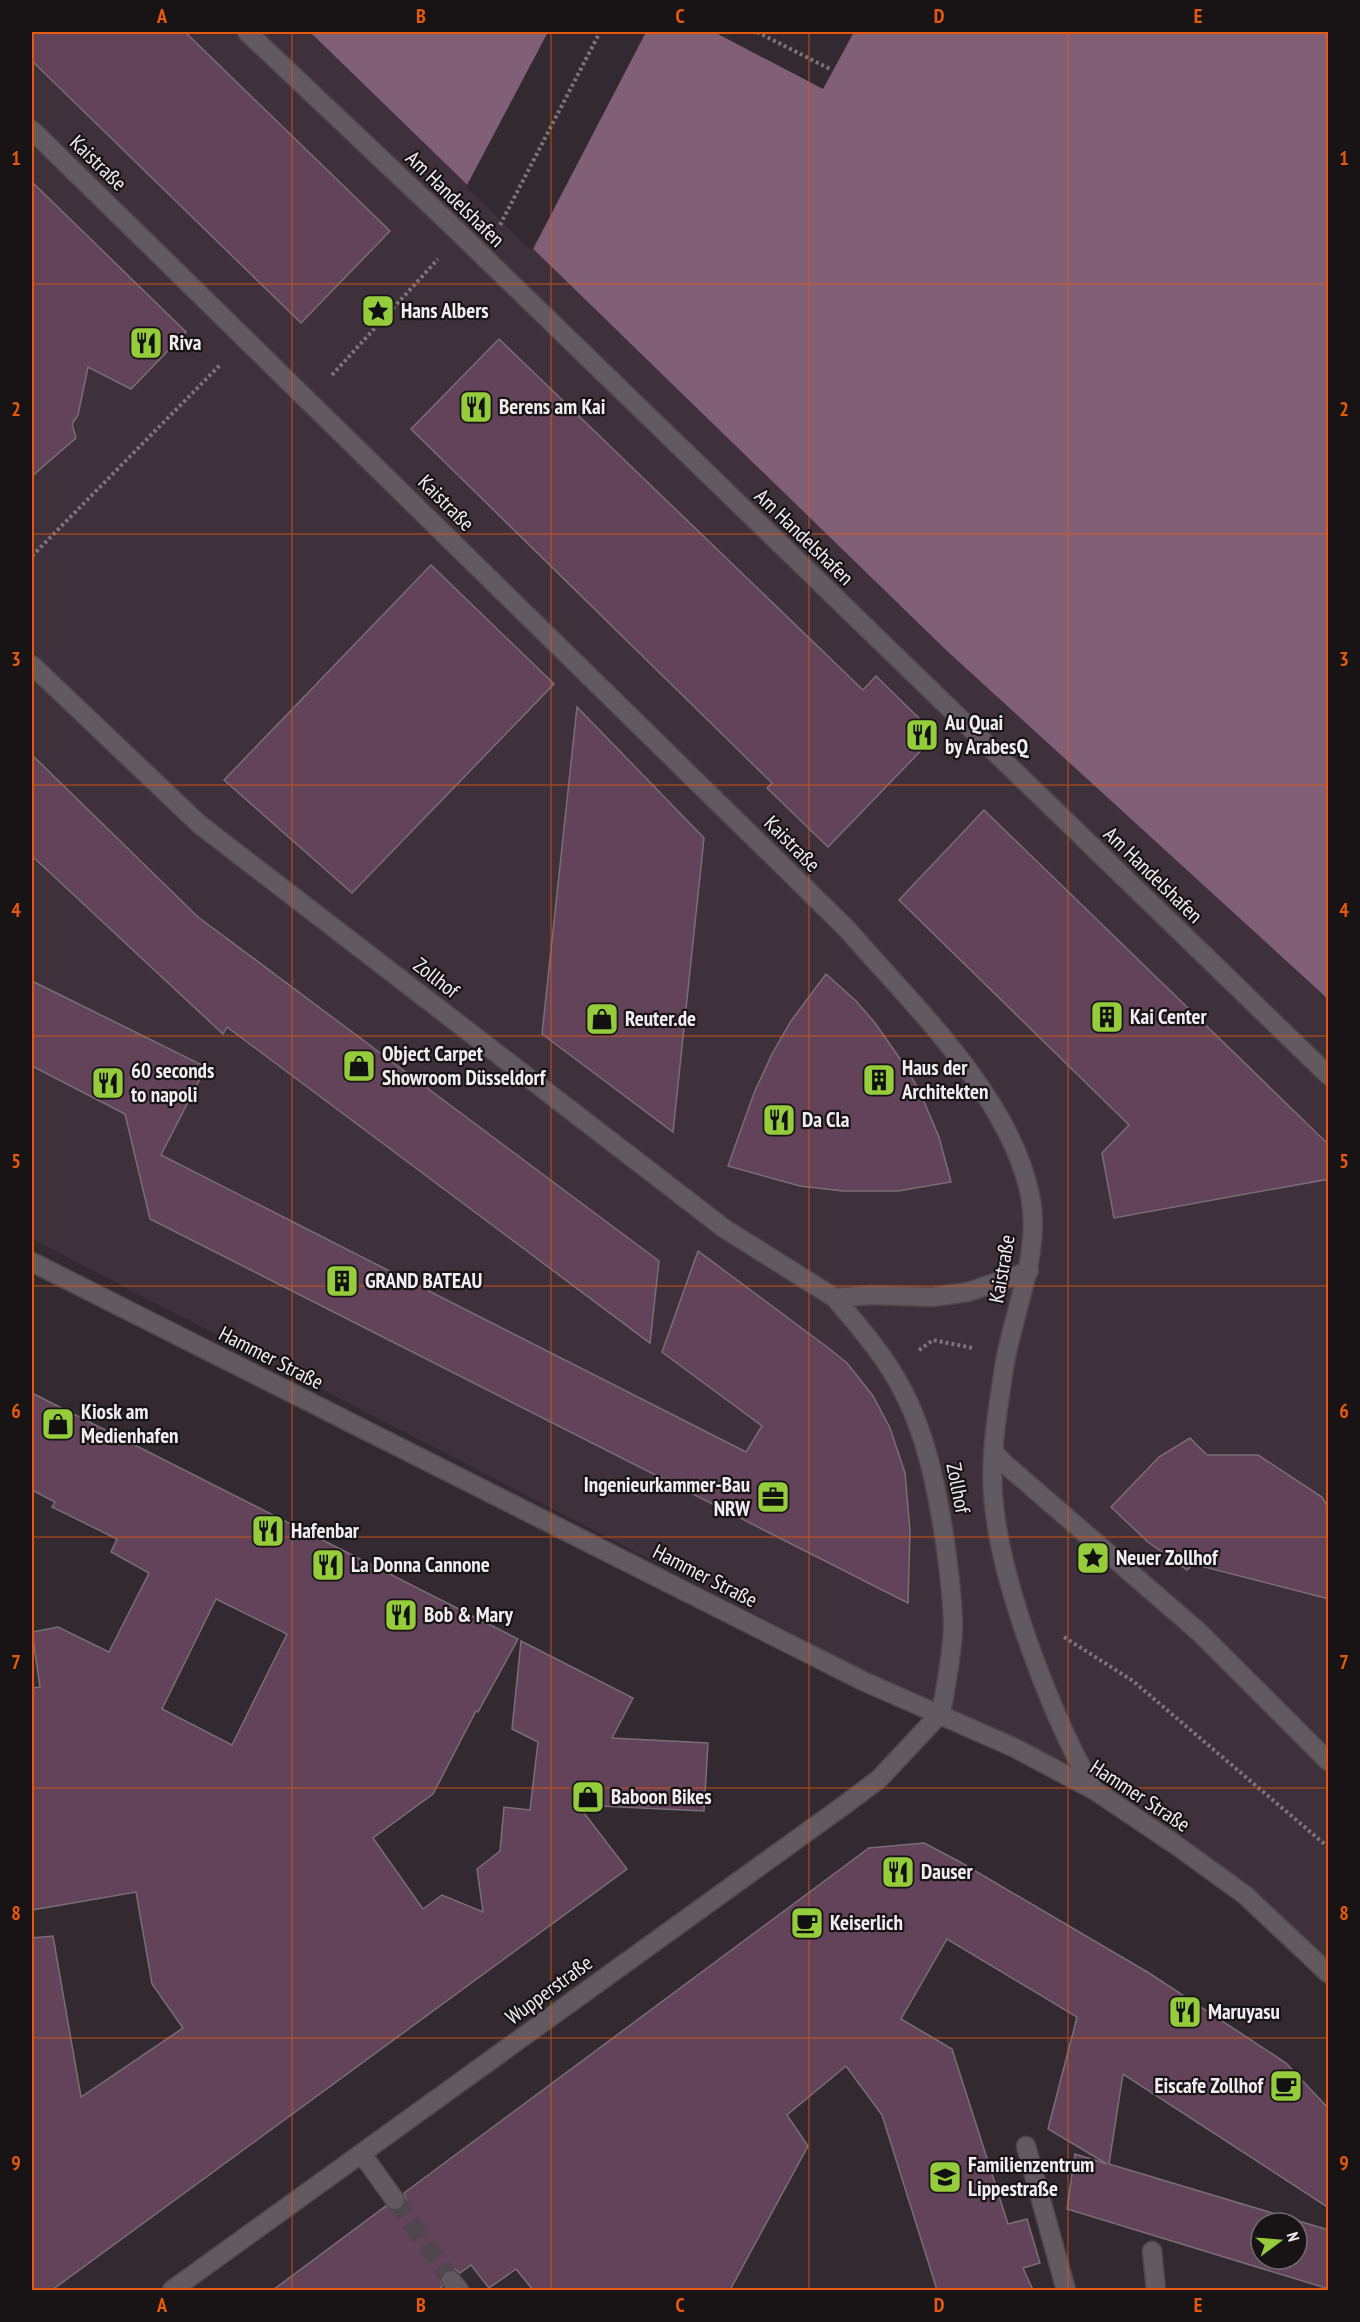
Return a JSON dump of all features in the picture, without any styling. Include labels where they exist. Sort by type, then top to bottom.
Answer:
[{"type":"street","name":"Am Handelshafen","points":[[247,32],[1329,1075]]},
{"type":"street","name":"Kaistraße","points":[[32,130],[846,928],[943,1039],[985,1093],[1009,1134],[1022,1166],[1030,1196],[1033,1222],[1029,1270],[1006,1355],[993,1452],[993,1494],[1001,1557],[1051,1705],[1094,1790]]},
{"type":"street","name":"Zollhof","points":[[32,665],[199,824],[726,1229],[835,1299],[873,1343],[892,1370],[920,1427],[939,1501],[951,1586],[953,1629],[941,1713]]},
{"type":"street","name":"Hammer Straße","points":[[32,1262],[863,1681],[941,1713],[1016,1748],[1094,1790],[1245,1895],[1329,1973]]},
{"type":"street","points":[[835,1299],[871,1295],[932,1297],[959,1293],[998,1283],[1029,1270]]},
{"type":"street","points":[[993,1452],[1199,1632],[1329,1761]]},
{"type":"street","name":"Wupperstraße","points":[[172,2290],[870,1786],[941,1713]]},
{"type":"street","points":[[1026,2146],[1066,2290]]},
{"type":"street","points":[[362,2154],[395,2199]]},
{"type":"street","points":[[1152,2251],[1156,2290]]},
{"type":"path","points":[[483,258],[600,32]]},
{"type":"path","points":[[756,32],[830,69]]},
{"type":"path","points":[[308,400],[460,235]]},
{"type":"path","points":[[32,556],[246,339]]},
{"type":"path","points":[[892,1370],[933,1340],[1006,1355]]},
{"type":"path","points":[[1056,1631],[1133,1681],[1329,1847]]},
{"type":"shaded area","points":[[32,32],[1328,32],[1328,1965],[1248,1887],[1097,1781],[908,1693],[32,1239]]},
{"type":"shaded area","points":[[310,32],[1328,32],[1328,999],[945,649]]},
{"type":"pier","points":[[548,32],[646,32],[532,251],[466,187]]},
{"type":"pier","points":[[714,32],[854,32],[823,89]]},
{"type":"building","points":[[32,32],[185,32],[390,231],[301,323],[32,61]]},
{"type":"building","points":[[32,182],[186,332],[131,389],[88,367],[78,415],[72,424],[76,438],[32,476]]},
{"type":"building","points":[[499,339],[863,690],[876,676],[936,735],[828,847],[767,788],[772,783],[411,429]]},
{"type":"building","points":[[431,565],[554,684],[352,893],[224,780]]},
{"type":"building","points":[[577,707],[704,838],[673,1132],[542,1034]]},
{"type":"building","points":[[32,755],[198,917],[659,1261],[650,1343],[227,1027],[223,1034],[32,856]]},
{"type":"building","name":"Kai Center","points":[[984,810],[1329,1145],[1329,1179],[1114,1218],[1102,1153],[1129,1125],[899,900]]},
{"type":"building","name":"Haus der Architekten","points":[[826,974],[856,1001],[875,1023],[905,1066],[919,1090],[939,1137],[951,1182],[898,1191],[843,1191],[800,1186],[728,1166],[754,1093],[772,1054],[791,1021]]},
{"type":"building","points":[[32,981],[206,1067],[161,1155],[746,1452],[762,1426],[662,1352],[698,1251],[847,1363],[873,1396],[890,1428],[905,1473],[910,1531],[908,1603],[150,1219],[125,1114],[32,1066]]},
{"type":"building","points":[[32,1393],[518,1639],[478,1712],[476,1711],[433,1794],[373,1838],[423,1909],[442,1895],[483,1912],[477,1869],[500,1851],[504,1807],[530,1810],[538,1742],[512,1729],[521,1641],[633,1698],[612,1738],[708,1743],[704,1811],[578,1805],[627,1869],[52,2290],[32,2290],[32,1938],[53,1936],[81,2097],[183,2028],[152,1984],[136,1892],[32,1910],[32,1688],[40,1687],[32,1632],[58,1627],[109,1652],[149,1573],[111,1552],[117,1539],[52,1507],[55,1502],[32,1490]],"holes":[[[216,1599],[287,1634],[232,1745],[162,1709]]]},
{"type":"building","points":[[1190,1438],[1207,1455],[1258,1455],[1322,1497],[1329,1509],[1329,1599],[1193,1564],[1187,1570],[1148,1542],[1111,1507],[1159,1457]]},
{"type":"building","points":[[924,1843],[1149,1973],[1286,2063],[1329,2109],[1329,2208],[1123,2074],[1109,2164],[1266,2211],[1249,2211],[1249,2265],[1067,2209],[1075,2154],[1107,2164],[1048,2129],[1077,2017],[947,1939],[901,2019],[952,2049],[1008,2224],[1027,2219],[1040,2263],[1023,2268],[1033,2290],[937,2290],[882,2115],[846,2066],[787,2115],[808,2146],[730,2290],[533,2290],[516,2269],[489,2288],[471,2265],[460,2273],[455,2269],[444,2271],[440,2276],[442,2287],[438,2290],[273,2290],[386,2206],[396,2211],[402,2209],[406,2199],[404,2193],[869,1848]]},
{"type":"building","points":[[1309,2224],[1329,2230],[1329,2289],[1270,2271],[1309,2271]]},
{"type":"tunnel","points":[[395,2200],[451,2280]]},
{"type":"place","name":"Hans Albers","points":[[378,311]]},
{"type":"place","name":"Riva","points":[[146,343]]},
{"type":"place","name":"Berens am Kai","points":[[476,407]]},
{"type":"place","name":"Au Quai by ArabesQ","points":[[922,735]]},
{"type":"place","name":"Kai Center","points":[[1107,1017]]},
{"type":"place","name":"Reuter.de","points":[[602,1019]]},
{"type":"place","name":"Object Carpet Showroom Düsseldorf","points":[[359,1066]]},
{"type":"place","name":"Haus der Architekten","points":[[879,1080]]},
{"type":"place","name":"60 seconds to napoli","points":[[108,1083]]},
{"type":"place","name":"Da Cla","points":[[779,1120]]},
{"type":"place","name":"GRAND BATEAU","points":[[342,1281]]},
{"type":"place","name":"Kiosk am Medienhafen","points":[[58,1424]]},
{"type":"place","name":"Ingenieurkammer-Bau NRW","points":[[773,1497]]},
{"type":"place","name":"Hafenbar","points":[[268,1531]]},
{"type":"place","name":"Neuer Zollhof","points":[[1093,1558]]},
{"type":"place","name":"La Donna Cannone","points":[[328,1565]]},
{"type":"place","name":"Bob & Mary","points":[[401,1615]]},
{"type":"place","name":"Baboon Bikes","points":[[588,1797]]},
{"type":"place","name":"Dauser","points":[[898,1872]]},
{"type":"place","name":"Keiserlich","points":[[807,1923]]},
{"type":"place","name":"Maruyasu","points":[[1185,2012]]},
{"type":"place","name":"Eiscafe Zollhof","points":[[1286,2086]]},
{"type":"place","name":"Familienzentrum Lippestraße","points":[[945,2177]]}]
